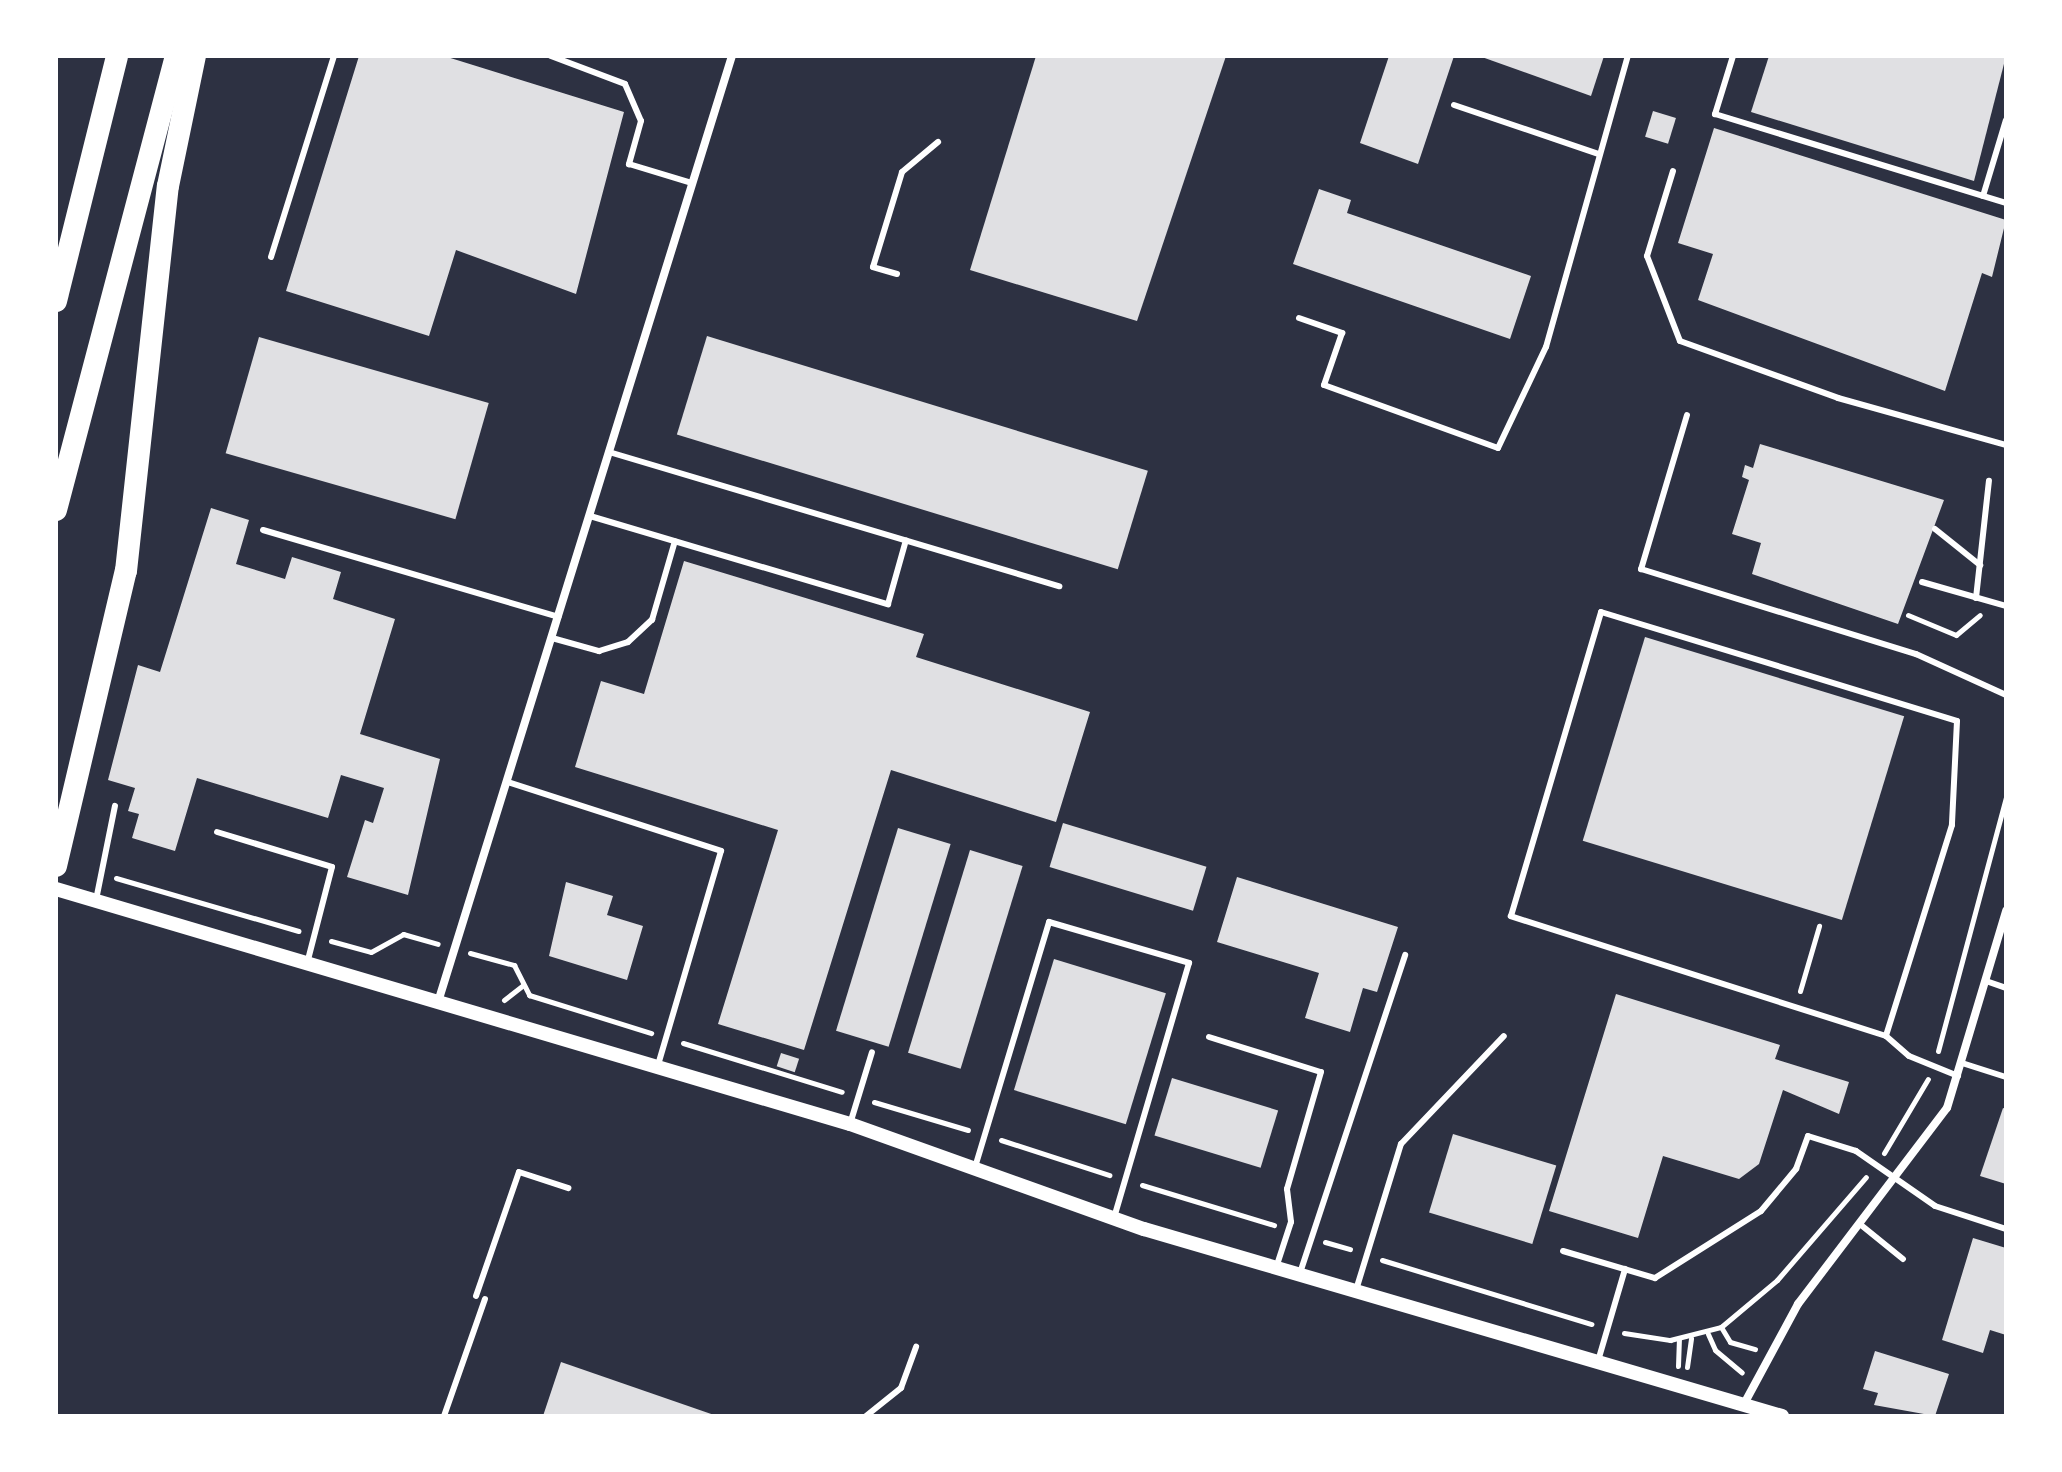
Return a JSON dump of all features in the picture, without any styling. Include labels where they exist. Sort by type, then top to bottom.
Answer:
[{"type":"highway","points":[[56,301],[117,56]]},
{"type":"highway","points":[[56,510],[176,56]]},
{"type":"highway","points":[[56,866],[126,571],[168,186],[195,56]]},
{"type":"street","points":[[438,1002],[732,56]]},
{"type":"street","points":[[56,889],[850,1124],[976,1164],[1114,1220],[1276,1270],[1782,1416]]},
{"type":"street","points":[[1744,1404],[1798,1304],[1936,1129],[1958,1076],[2006,911]]},
{"type":"lane","points":[[271,257],[334,56]]},
{"type":"lane","points":[[551,56],[625,84],[641,121],[629,164],[692,183]]},
{"type":"lane","points":[[1299,318],[1342,333],[1324,385],[1498,448],[1546,347],[1628,56]]},
{"type":"lane","points":[[1733,56],[1715,114],[2006,203]]},
{"type":"lane","points":[[1454,105],[1599,154]]},
{"type":"lane","points":[[1983,196],[2006,120]]},
{"type":"lane","points":[[897,274],[873,267],[902,172],[938,142]]},
{"type":"lane","points":[[1673,171],[1647,256],[1680,341],[1838,398],[2006,445]]},
{"type":"lane","points":[[1687,415],[1641,569],[1916,654],[2006,695]]},
{"type":"lane","points":[[609,452],[1059,586]]},
{"type":"lane","points":[[1976,598],[1989,481]]},
{"type":"lane","points":[[590,516],[888,604],[906,540]]},
{"type":"lane","points":[[1935,529],[1980,565]]},
{"type":"lane","points":[[263,530],[559,617]]},
{"type":"lane","points":[[552,638],[599,651],[628,642],[652,620],[675,541]]},
{"type":"lane","points":[[1922,582],[2006,606]]},
{"type":"lane","points":[[1886,1036],[1952,825],[1957,721],[1601,612],[1511,916],[1886,1036],[1921,1062],[1958,1076]]},
{"type":"lane","points":[[508,782],[721,851],[658,1065]]},
{"type":"lane","points":[[96,901],[115,806]]},
{"type":"lane","points":[[217,832],[332,867],[307,964]]},
{"type":"lane","points":[[976,1164],[1049,922],[1189,963],[1114,1220]]},
{"type":"lane","points":[[1299,1276],[1405,955]]},
{"type":"lane","points":[[1986,981],[2006,988]]},
{"type":"lane","points":[[1355,1293],[1401,1144],[1504,1036]]},
{"type":"lane","points":[[1209,1037],[1321,1072],[1287,1189],[1288,1230],[1276,1270]]},
{"type":"lane","points":[[850,1124],[872,1052]]},
{"type":"lane","points":[[1962,1063],[2006,1077]]},
{"type":"lane","points":[[1563,1251],[1655,1278],[1761,1211],[1796,1169],[1808,1136],[1856,1151],[1935,1206],[2006,1229]]},
{"type":"lane","points":[[476,1296],[519,1172],[568,1188]]},
{"type":"lane","points":[[1861,1225],[1903,1259]]},
{"type":"lane","points":[[1597,1365],[1625,1269]]},
{"type":"lane","points":[[444,1416],[485,1299]]},
{"type":"lane","points":[[866,1416],[901,1388],[916,1347]]},
{"type":"path","points":[[1908,615],[1956,635],[1987,600]]},
{"type":"path","points":[[103,869],[371,952],[403,934],[514,965],[529,995],[1288,1230]]},
{"type":"path","points":[[1795,1006],[1819,926]]},
{"type":"path","points":[[1310,1237],[1607,1329],[1670,1340],[1721,1327],[1748,1307]]},
{"type":"path","points":[[1721,1327],[1730,1342],[1773,1355]]},
{"type":"building","points":[[359,56],[444,56],[624,112],[576,294],[456,250],[429,336],[286,291]]},
{"type":"building","points":[[1036,56],[1226,56],[1137,321],[970,270]]},
{"type":"building","points":[[1389,56],[1454,56],[1418,164],[1360,143]]},
{"type":"building","points":[[1479,56],[1604,56],[1591,96]]},
{"type":"building","points":[[1769,56],[2006,56],[1974,181],[1751,112]]},
{"type":"building","points":[[1653,111],[1676,118],[1668,144],[1645,137]]},
{"type":"building","points":[[1714,128],[2006,220],[1992,277],[1982,273],[1945,391],[1698,300],[1713,254],[1678,243]]},
{"type":"building","points":[[1319,189],[1351,200],[1347,213],[1531,276],[1510,339],[1293,264]]},
{"type":"building","points":[[707,336],[1148,471],[1118,569],[677,434]]},
{"type":"building","points":[[259,337],[489,403],[455,519],[226,453]]},
{"type":"building","points":[[1760,444],[1944,500],[1898,624],[1752,574],[1761,543],[1732,534],[1749,480],[1742,477],[1745,465],[1753,468]]},
{"type":"building","points":[[211,508],[249,520],[236,564],[285,579],[292,557],[341,572],[333,599],[395,619],[360,734],[440,759],[408,895],[347,877],[365,820],[373,823],[384,788],[341,775],[328,818],[197,778],[175,851],[132,838],[139,814],[128,811],[135,788],[108,780],[138,665],[160,672]]},
{"type":"building","points":[[684,561],[924,634],[916,657],[1090,712],[1056,822],[891,770],[804,1050],[718,1024],[778,830],[575,767],[601,681],[644,694]]},
{"type":"building","points":[[1645,637],[1904,716],[1842,920],[1583,841]]},
{"type":"building","points":[[1063,823],[1206,867],[1193,911],[1050,867]]},
{"type":"building","points":[[898,828],[951,844],[889,1047],[836,1031]]},
{"type":"building","points":[[970,850],[1023,866],[961,1069],[908,1053]]},
{"type":"building","points":[[1237,877],[1398,927],[1377,992],[1363,988],[1350,1032],[1305,1018],[1319,973],[1217,942]]},
{"type":"building","points":[[566,882],[613,896],[607,915],[643,926],[627,980],[549,956]]},
{"type":"building","points":[[1054,959],[1166,993],[1126,1124],[1014,1090]]},
{"type":"building","points":[[1616,994],[1780,1045],[1775,1059],[1849,1082],[1839,1114],[1783,1090],[1759,1164],[1739,1179],[1663,1156],[1638,1238],[1549,1211]]},
{"type":"building","points":[[781,1053],[799,1059],[795,1072],[777,1066]]},
{"type":"building","points":[[1172,1078],[1278,1110],[1261,1168],[1154,1135]]},
{"type":"building","points":[[2003,1108],[2006,1109],[2006,1184],[1980,1176]]},
{"type":"building","points":[[1453,1134],[1556,1166],[1532,1244],[1429,1212]]},
{"type":"building","points":[[1973,1238],[2006,1248],[2006,1335],[1990,1330],[1983,1353],[1942,1340]]},
{"type":"building","points":[[1875,1351],[1949,1374],[1935,1416],[1874,1405],[1878,1393],[1863,1389]]},
{"type":"building","points":[[561,1362],[717,1416],[543,1416]]}]
